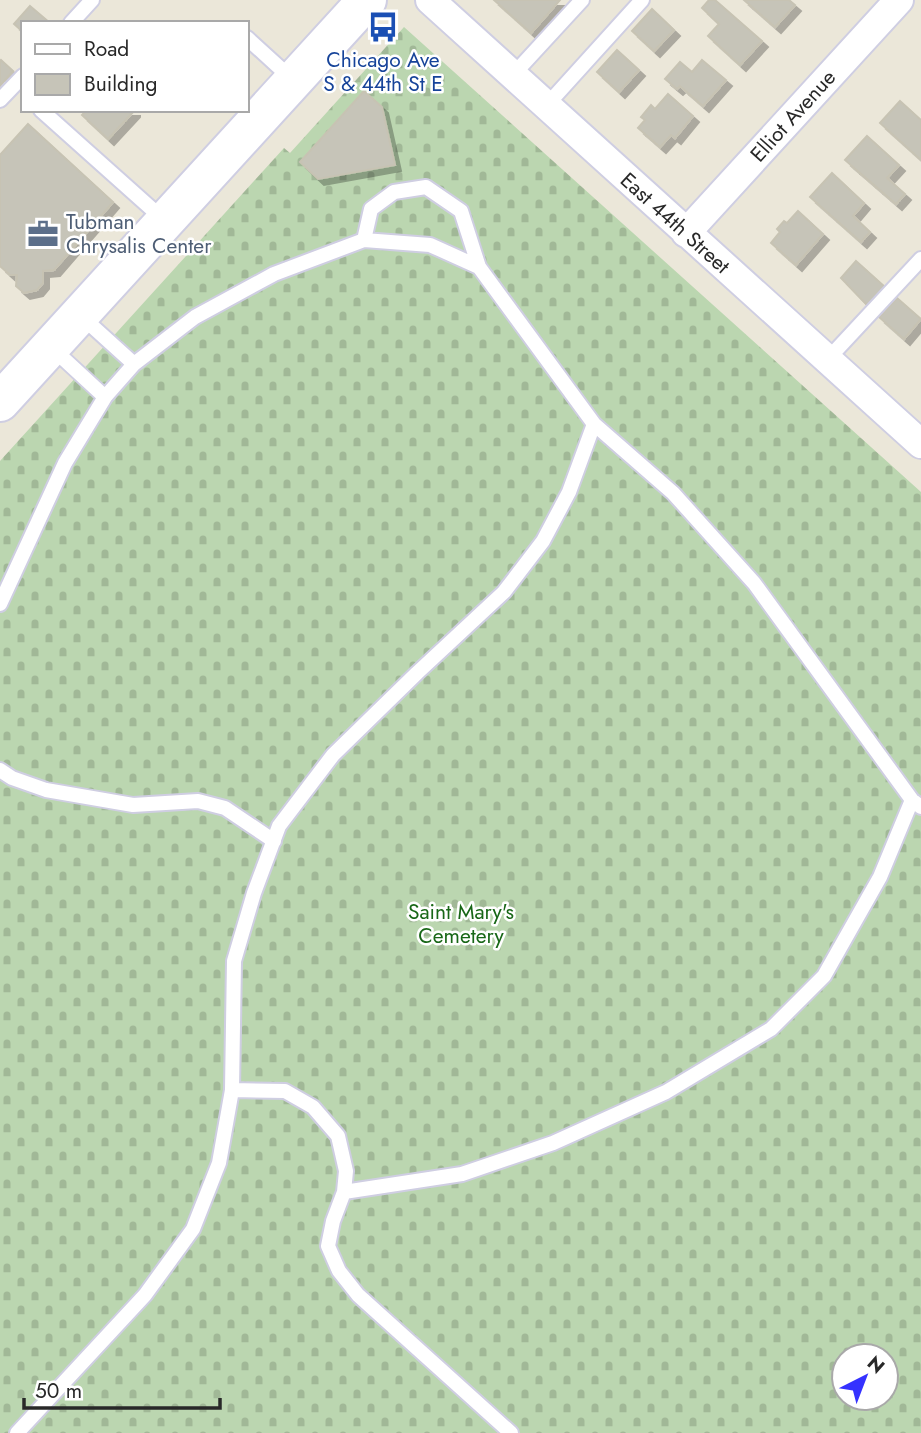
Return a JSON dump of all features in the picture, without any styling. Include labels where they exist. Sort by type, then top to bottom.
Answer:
[{"type":"street","points":[[5,388],[51,347],[367,0]]},
{"type":"street","name":"East 44th Street","points":[[430,0],[921,444]]},
{"type":"street","name":"Elliot Avenue","points":[[686,233],[899,0]]},
{"type":"lane","points":[[73,21],[92,0]]},
{"type":"lane","points":[[512,76],[582,0]]},
{"type":"lane","points":[[546,106],[642,0]]},
{"type":"lane","points":[[248,39],[294,80]]},
{"type":"lane","points":[[0,100],[20,85]]},
{"type":"lane","points":[[43,112],[166,222]]},
{"type":"lane","points":[[344,1192],[463,1174],[553,1143],[666,1092],[771,1030],[824,976],[880,877],[917,804],[754,583],[673,493],[593,425],[479,267],[461,211],[426,187],[394,192],[371,209],[364,240]]},
{"type":"lane","points":[[0,604],[65,463],[105,397],[134,364],[195,317],[274,274],[364,240],[430,245],[479,267]]},
{"type":"lane","points":[[827,360],[921,259]]},
{"type":"lane","points":[[80,315],[134,364]]},
{"type":"lane","points":[[51,347],[105,397]]},
{"type":"lane","points":[[17,1433],[145,1295],[193,1228],[219,1163],[232,1090],[234,961],[254,893],[279,826],[333,755],[504,592],[549,529],[569,492],[593,425]]},
{"type":"lane","points":[[0,770],[12,778],[46,790],[133,805],[198,801],[225,808],[274,841]]},
{"type":"lane","points":[[232,1090],[285,1091],[313,1107],[338,1136],[346,1171],[344,1192],[333,1221],[328,1246],[339,1271],[358,1295],[511,1433]]},
{"type":"green space","name":"Saint Mary's Cemetery","points":[[404,27],[921,492],[921,1433],[0,1433],[0,461],[284,148],[290,153]]},
{"type":"building","points":[[494,0],[560,0],[531,33]]},
{"type":"building","points":[[709,0],[715,0],[762,41],[740,65],[708,36],[719,24],[702,8]]},
{"type":"building","points":[[744,0],[789,0],[795,5],[775,27]]},
{"type":"building","points":[[30,6],[48,21],[21,21],[21,30],[14,24]]},
{"type":"building","points":[[652,9],[674,30],[654,51],[632,31]]},
{"type":"building","points":[[617,50],[639,70],[619,92],[597,72]]},
{"type":"building","points":[[702,60],[726,80],[703,106],[680,86],[677,89],[665,79],[680,62],[692,72]]},
{"type":"building","points":[[0,61],[13,71],[0,86]]},
{"type":"building","points":[[364,91],[382,107],[395,165],[318,179],[300,162]]},
{"type":"building","points":[[668,94],[693,116],[675,138],[671,135],[660,147],[638,128],[645,120],[641,117],[651,105],[655,109]]},
{"type":"building","points":[[900,101],[921,120],[921,160],[880,123]]},
{"type":"building","points":[[85,112],[133,112],[108,139],[82,115]]},
{"type":"building","name":"Tubman Chrysalis Center","points":[[28,124],[113,202],[54,270],[43,271],[43,283],[37,290],[24,293],[16,286],[17,275],[10,275],[0,266],[0,155]]},
{"type":"building","points":[[867,136],[899,165],[887,178],[905,194],[896,204],[845,160]]},
{"type":"building","points":[[832,173],[864,203],[853,216],[870,232],[861,242],[810,197]]},
{"type":"building","points":[[798,211],[823,234],[796,265],[771,243],[780,232],[777,229]]},
{"type":"building","points":[[856,261],[885,287],[868,306],[841,278]]},
{"type":"building","points":[[897,298],[921,319],[904,339],[879,317]]},
{"type":"place","name":"Chicago Ave S & 44th St E","points":[[383,27]]},
{"type":"place","name":"Tubman Chrysalis Center","points":[[43,234]]}]
